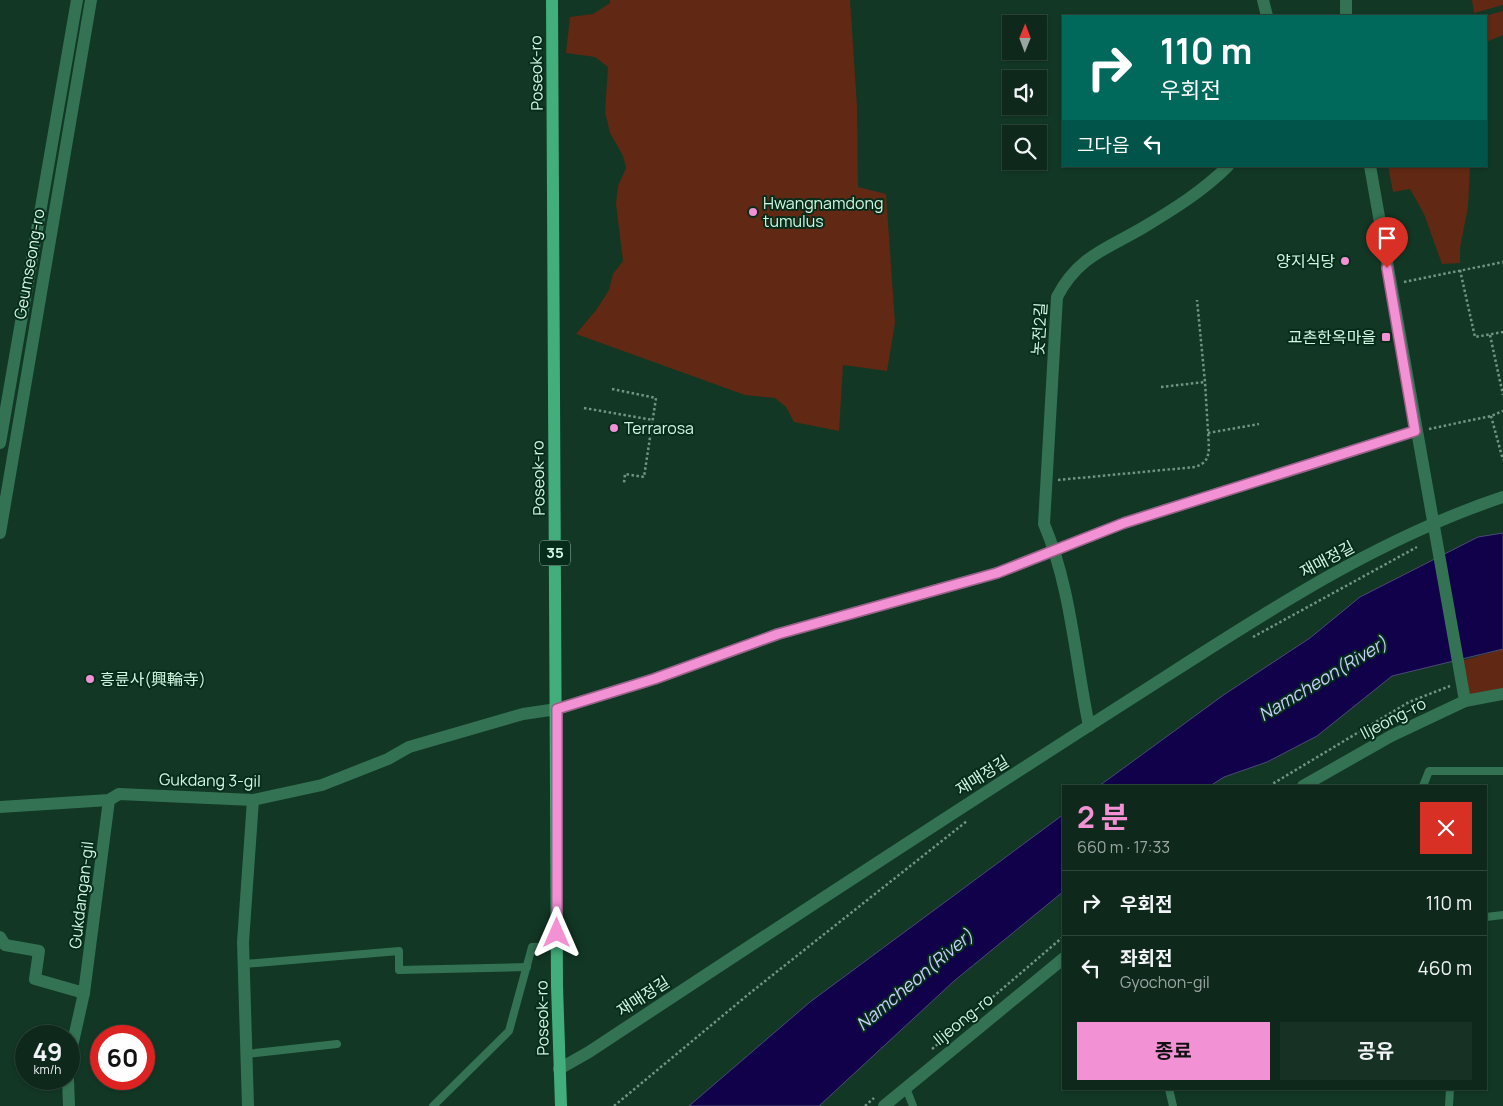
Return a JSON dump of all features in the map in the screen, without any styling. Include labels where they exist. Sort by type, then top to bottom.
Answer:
[{"type":"main road","name":"Poseok-ro","points":[[552,0],[552,376],[557,709],[557,946],[561,1106]]},
{"type":"street","name":"Geumseong-ro","points":[[0,444],[77,0]]},
{"type":"street","name":"Geumseong-ro","points":[[0,533],[91,0]]},
{"type":"street","points":[[1263,0],[1267,15]]},
{"type":"street","points":[[1346,0],[1346,15]]},
{"type":"street","name":"놋전2길","points":[[1089,726],[1055,549],[1044,524],[1057,297],[1067,278],[1085,260],[1144,227],[1205,188],[1227,167]]},
{"type":"street","points":[[1370,167],[1415,431],[1465,701]]},
{"type":"street","name":"Gukdang 3-gil","points":[[0,807],[109,800],[119,794],[253,800],[322,785],[388,759],[409,747],[523,714],[557,709],[654,679],[778,634],[997,573],[1124,523],[1415,431]]},
{"type":"street","name":"재매정길","points":[[559,1069],[589,1052],[925,830],[1304,589],[1396,542],[1434,531],[1472,507],[1503,497]]},
{"type":"street","name":"Iljeong-ro","points":[[1305,785],[1391,736],[1465,701],[1503,694]]},
{"type":"street","name":"Gukdangan-gil","points":[[77,1025],[84,993],[109,800]]},
{"type":"street","points":[[248,1106],[243,942],[253,800]]},
{"type":"street","points":[[0,937],[5,944],[39,951],[34,979],[84,993]]},
{"type":"street","name":"Iljeong-ro","points":[[881,1100],[906,1088],[1062,960]]},
{"type":"street","points":[[68,1090],[69,1106]]},
{"type":"lane","points":[[1423,785],[1429,771],[1503,771]]},
{"type":"lane","points":[[1487,916],[1503,915]]},
{"type":"lane","points":[[438,1105],[509,1031],[532,947],[557,946]]},
{"type":"lane","points":[[244,964],[399,951],[399,970],[527,967]]},
{"type":"lane","points":[[246,1054],[338,1044]]},
{"type":"lane","points":[[906,1088],[913,1106]]},
{"type":"lane","points":[[1168,1090],[1173,1106]]},
{"type":"lane","points":[[1449,1106],[1450,1090]]},
{"type":"path","points":[[1390,285],[1503,262]]},
{"type":"path","points":[[1460,270],[1475,337],[1503,332]]},
{"type":"path","points":[[1046,482],[1195,467],[1204,464],[1208,458],[1208,433],[1197,300]]},
{"type":"path","points":[[1490,335],[1503,395]]},
{"type":"path","points":[[1161,387],[1205,382]]},
{"type":"path","points":[[612,389],[656,398],[644,477],[626,474],[624,483]]},
{"type":"path","points":[[584,408],[653,420]]},
{"type":"path","points":[[1415,431],[1491,416],[1503,411]]},
{"type":"path","points":[[1491,416],[1503,460]]},
{"type":"path","points":[[1208,433],[1259,424]]},
{"type":"path","points":[[1247,641],[1434,531]]},
{"type":"path","points":[[1271,785],[1409,702],[1461,679]]},
{"type":"path","points":[[614,1106],[758,987],[970,818]]},
{"type":"path","points":[[926,1054],[1062,938]]},
{"type":"path","points":[[864,1106],[881,1100]]},
{"type":"shaded area","name":"Hwangnamdong tumulus","points":[[610,0],[850,0],[857,106],[858,187],[886,194],[895,323],[887,371],[843,365],[839,431],[794,422],[786,407],[775,398],[745,395],[576,334],[597,309],[609,290],[613,274],[623,261],[616,204],[618,186],[626,168],[623,156],[610,133],[605,112],[608,67],[595,57],[566,53],[570,17],[593,14],[610,3]]},
{"type":"shaded area","points":[[1472,0],[1503,0],[1503,5],[1474,13]]},
{"type":"shaded area","points":[[1503,11],[1503,35],[1487,42],[1487,15]]},
{"type":"shaded area","points":[[1388,167],[1470,167],[1468,207],[1460,248],[1460,263],[1442,264],[1424,214],[1410,189],[1393,192]]},
{"type":"shaded area","points":[[1503,649],[1503,694],[1465,701],[1458,662]]},
{"type":"water","name":"Namcheon(River)","points":[[1503,533],[1503,649],[1392,676],[1317,736],[1267,762],[1224,777],[1212,785],[1100,785],[1225,694],[1310,638],[1360,597],[1478,537]]},
{"type":"water","name":"Namcheon(River)","points":[[1062,815],[1062,893],[954,981],[819,1106],[689,1106],[810,1002]]},
{"type":"place","name":"Hwangnamdong tumulus","points":[[753,212]]},
{"type":"place","name":"양지식당","points":[[1345,261]]},
{"type":"place","name":"교촌한옥마을","points":[[1386,337]]},
{"type":"place","name":"Terrarosa","points":[[614,428]]},
{"type":"place","name":"흥륜사(興輪寺)","points":[[90,679]]},
{"type":"route","points":[[557,933],[557,709],[654,679],[778,634],[997,573],[1124,523],[1303,468],[1415,431],[1387,268]]}]
